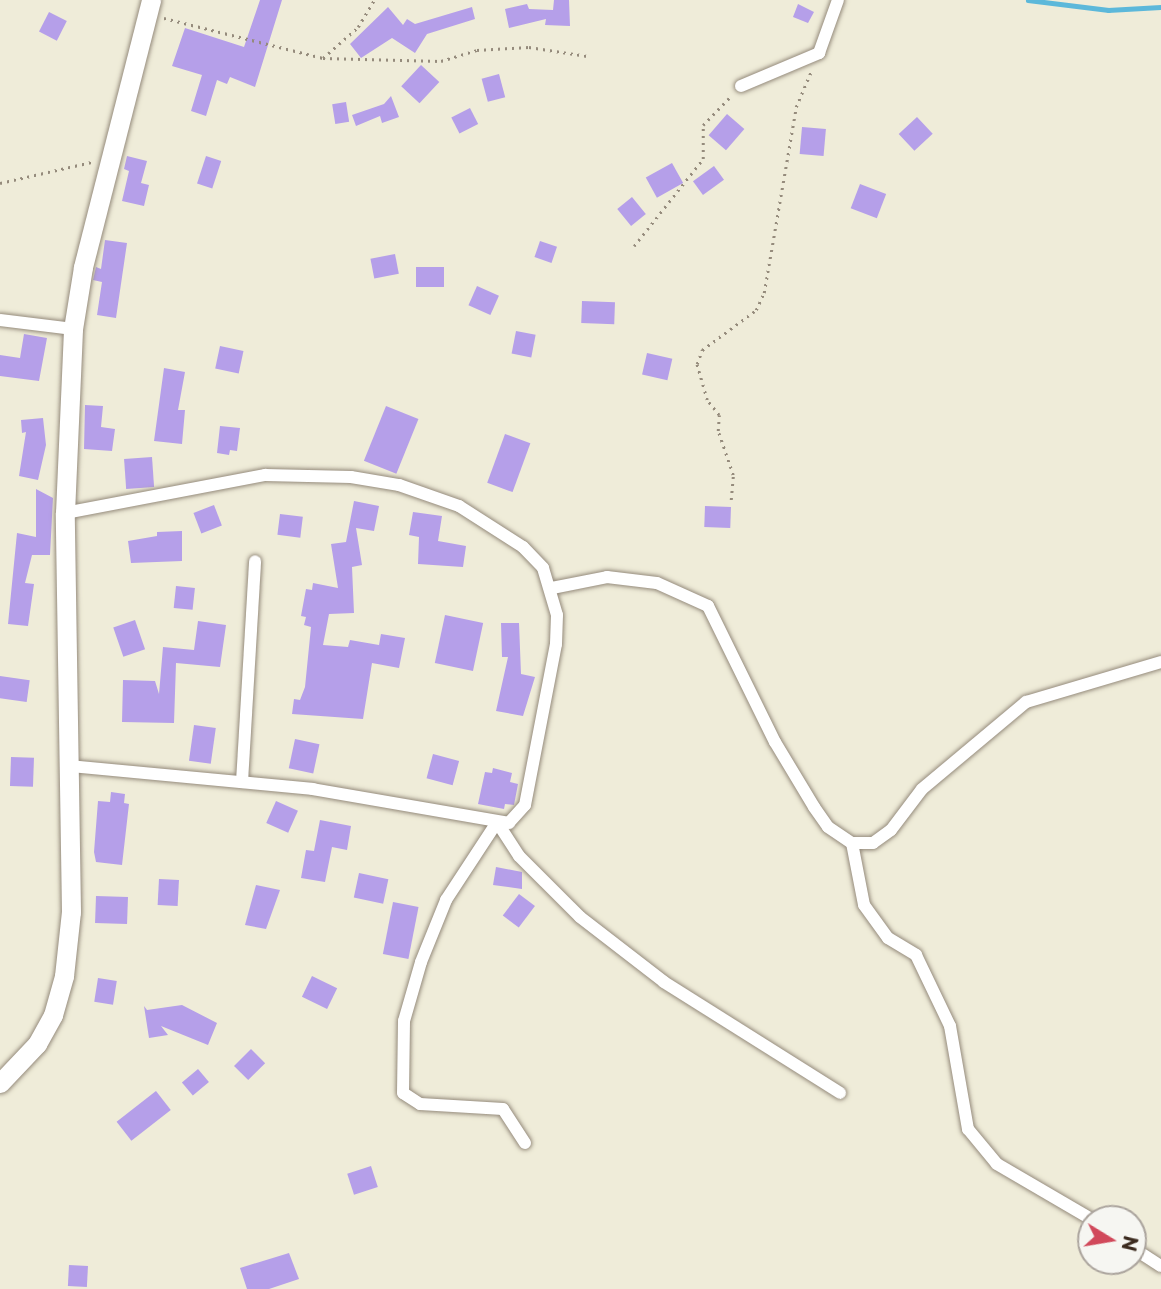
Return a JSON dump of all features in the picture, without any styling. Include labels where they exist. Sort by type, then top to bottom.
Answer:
[{"type":"main road","points":[[0,1083],[37,1044],[53,1015],[64,976],[71,912],[65,513],[73,328],[109,158],[149,7]]},
{"type":"street","points":[[741,86],[819,53],[838,0]]},
{"type":"street","points":[[0,320],[73,328]]},
{"type":"street","points":[[65,513],[265,475],[399,485],[459,506],[523,547],[543,568],[552,588],[556,644],[525,805],[514,820],[497,822],[313,789],[69,766]]},
{"type":"street","points":[[242,782],[255,561]]},
{"type":"street","points":[[552,588],[607,577],[657,583],[708,606],[775,742],[814,807],[828,827],[852,843],[873,843],[891,830],[922,789],[1026,702],[1161,662]]},
{"type":"street","points":[[497,822],[519,856],[580,917],[664,982],[840,1093]]},
{"type":"street","points":[[497,822],[446,900],[421,962],[404,1021],[404,1093],[420,1104],[489,1105],[503,1109],[525,1143]]},
{"type":"street","points":[[852,843],[864,905],[888,938],[916,955],[950,1026],[968,1129],[997,1164],[1077,1211]]},
{"type":"path","points":[[323,58],[358,27],[374,0]]},
{"type":"path","points":[[149,7],[323,58],[441,61],[477,50],[529,47],[587,56]]},
{"type":"path","points":[[730,500],[733,475],[718,431],[719,415],[707,400],[697,364],[702,350],[756,310],[764,293],[796,107],[819,53]]},
{"type":"path","points":[[634,246],[703,159],[703,125],[741,86]]},
{"type":"path","points":[[0,183],[109,158]]},
{"type":"building","points":[[260,0],[282,0],[255,87],[230,77],[227,84],[217,80],[206,116],[191,111],[202,75],[172,66],[185,28],[244,47]]},
{"type":"building","points":[[554,0],[569,0],[570,26],[545,25],[546,19],[509,28],[505,9],[527,4],[529,9],[553,10]]},
{"type":"building","points":[[798,4],[814,12],[808,23],[793,17]]},
{"type":"building","points":[[388,7],[403,25],[407,19],[415,24],[472,7],[475,19],[427,34],[415,53],[392,38],[361,58],[350,44]]},
{"type":"building","points":[[49,12],[67,21],[57,41],[39,32]]},
{"type":"building","points":[[421,65],[439,82],[420,103],[401,86]]},
{"type":"building","points":[[499,74],[505,97],[488,102],[482,79]]},
{"type":"building","points":[[391,96],[399,117],[382,123],[380,116],[356,126],[352,115],[384,104]]},
{"type":"building","points":[[346,102],[349,122],[335,124],[332,104]]},
{"type":"building","points":[[470,108],[478,124],[459,134],[451,118]]},
{"type":"building","points":[[727,114],[744,129],[726,150],[709,135]]},
{"type":"building","points":[[917,117],[933,134],[914,151],[899,134]]},
{"type":"building","points":[[802,127],[826,129],[824,156],[800,154]]},
{"type":"building","points":[[127,156],[147,161],[141,183],[149,185],[144,206],[122,201],[129,171],[124,169]]},
{"type":"building","points":[[206,156],[221,161],[212,189],[197,184]]},
{"type":"building","points":[[672,163],[683,183],[657,198],[646,178]]},
{"type":"building","points":[[714,166],[724,180],[703,195],[693,181]]},
{"type":"building","points":[[860,184],[886,194],[877,218],[851,208]]},
{"type":"building","points":[[632,197],[646,214],[631,226],[617,209]]},
{"type":"building","points":[[105,240],[127,243],[116,318],[97,315],[102,282],[93,280],[96,267],[101,269]]},
{"type":"building","points":[[540,241],[557,247],[551,263],[534,257]]},
{"type":"building","points":[[395,254],[399,274],[374,278],[370,259]]},
{"type":"building","points":[[416,267],[444,267],[444,287],[416,287]]},
{"type":"building","points":[[477,286],[499,296],[490,315],[468,305]]},
{"type":"building","points":[[582,301],[615,302],[614,324],[581,323]]},
{"type":"building","points":[[516,331],[536,335],[531,357],[512,354]]},
{"type":"building","points":[[24,334],[47,338],[39,381],[0,376],[0,355],[20,358]]},
{"type":"building","points":[[220,346],[243,351],[239,373],[215,368]]},
{"type":"building","points":[[647,353],[672,359],[667,380],[642,374]]},
{"type":"building","points":[[164,368],[185,372],[178,410],[185,410],[182,444],[154,441]]},
{"type":"building","points":[[85,405],[103,406],[101,427],[115,429],[112,451],[84,449]]},
{"type":"building","points":[[386,406],[418,419],[396,474],[364,461]]},
{"type":"building","points":[[43,418],[46,445],[38,480],[19,476],[26,432],[22,433],[21,420]]},
{"type":"building","points":[[220,426],[240,428],[237,451],[230,450],[229,455],[217,453]]},
{"type":"building","points":[[505,434],[530,443],[513,492],[487,483]]},
{"type":"building","points":[[152,457],[154,487],[126,489],[124,459]]},
{"type":"building","points":[[36,489],[53,498],[50,555],[32,555],[25,583],[34,584],[28,626],[8,624],[17,533],[36,537]]},
{"type":"building","points":[[354,501],[379,506],[374,531],[356,528],[362,565],[352,567],[354,613],[329,614],[323,645],[348,647],[350,640],[379,645],[381,634],[405,638],[399,668],[372,663],[363,719],[292,714],[294,699],[300,700],[305,687],[311,627],[304,625],[306,617],[301,616],[306,589],[312,590],[313,583],[338,588],[331,544],[346,542]]},
{"type":"building","points":[[214,505],[222,526],[201,533],[193,513]]},
{"type":"building","points":[[705,506],[731,507],[730,528],[704,527]]},
{"type":"building","points":[[413,512],[442,516],[438,541],[466,546],[463,567],[418,564],[419,537],[409,535]]},
{"type":"building","points":[[280,514],[303,517],[300,538],[277,535]]},
{"type":"building","points":[[182,531],[182,561],[131,563],[128,541],[157,536],[157,532]]},
{"type":"building","points":[[176,586],[195,588],[193,610],[174,608]]},
{"type":"building","points":[[445,615],[483,623],[473,671],[435,663]]},
{"type":"building","points":[[135,620],[145,649],[123,657],[113,627]]},
{"type":"building","points":[[198,621],[226,625],[220,667],[176,663],[174,723],[122,722],[123,680],[155,681],[159,694],[163,647],[194,650]]},
{"type":"building","points":[[501,623],[519,623],[521,674],[535,677],[523,716],[496,711],[508,657],[502,657]]},
{"type":"building","points":[[0,676],[30,680],[27,702],[0,698]]},
{"type":"building","points":[[194,725],[216,728],[211,764],[189,761]]},
{"type":"building","points":[[295,739],[319,744],[313,774],[289,768]]},
{"type":"building","points":[[433,754],[459,761],[453,785],[427,778]]},
{"type":"building","points":[[11,757],[34,758],[33,787],[10,786]]},
{"type":"building","points":[[493,768],[512,773],[510,782],[518,784],[514,805],[505,804],[504,809],[478,804],[485,772],[492,773]]},
{"type":"building","points":[[111,792],[125,794],[124,803],[129,804],[122,865],[96,862],[94,852],[98,801],[110,802]]},
{"type":"building","points":[[276,801],[298,811],[288,833],[266,823]]},
{"type":"building","points":[[320,820],[351,826],[347,850],[332,847],[325,882],[301,878],[306,850],[314,851]]},
{"type":"building","points":[[496,867],[522,872],[522,889],[493,885]]},
{"type":"building","points":[[359,873],[388,879],[383,904],[354,897]]},
{"type":"building","points":[[159,879],[179,880],[178,906],[158,905]]},
{"type":"building","points":[[256,885],[280,890],[266,929],[245,925]]},
{"type":"building","points":[[519,894],[535,906],[519,928],[503,916]]},
{"type":"building","points":[[96,896],[128,897],[127,924],[95,923]]},
{"type":"building","points":[[393,902],[419,907],[408,959],[383,954]]},
{"type":"building","points":[[312,976],[337,988],[327,1009],[302,997]]},
{"type":"building","points":[[98,978],[117,981],[113,1005],[94,1002]]},
{"type":"building","points":[[182,1005],[217,1023],[208,1045],[161,1026],[168,1035],[149,1038],[144,1006],[147,1010]]},
{"type":"building","points":[[251,1049],[265,1063],[248,1080],[234,1066]]},
{"type":"building","points":[[198,1069],[209,1082],[193,1096],[182,1082]]},
{"type":"building","points":[[156,1091],[171,1110],[131,1141],[117,1122]]},
{"type":"building","points":[[371,1166],[378,1187],[354,1195],[347,1174]]},
{"type":"building","points":[[289,1253],[299,1279],[269,1289],[247,1289],[240,1268]]},
{"type":"building","points":[[69,1265],[88,1266],[87,1287],[68,1286]]},
{"type":"waterway","points":[[1028,0],[1108,10],[1161,7]]}]
